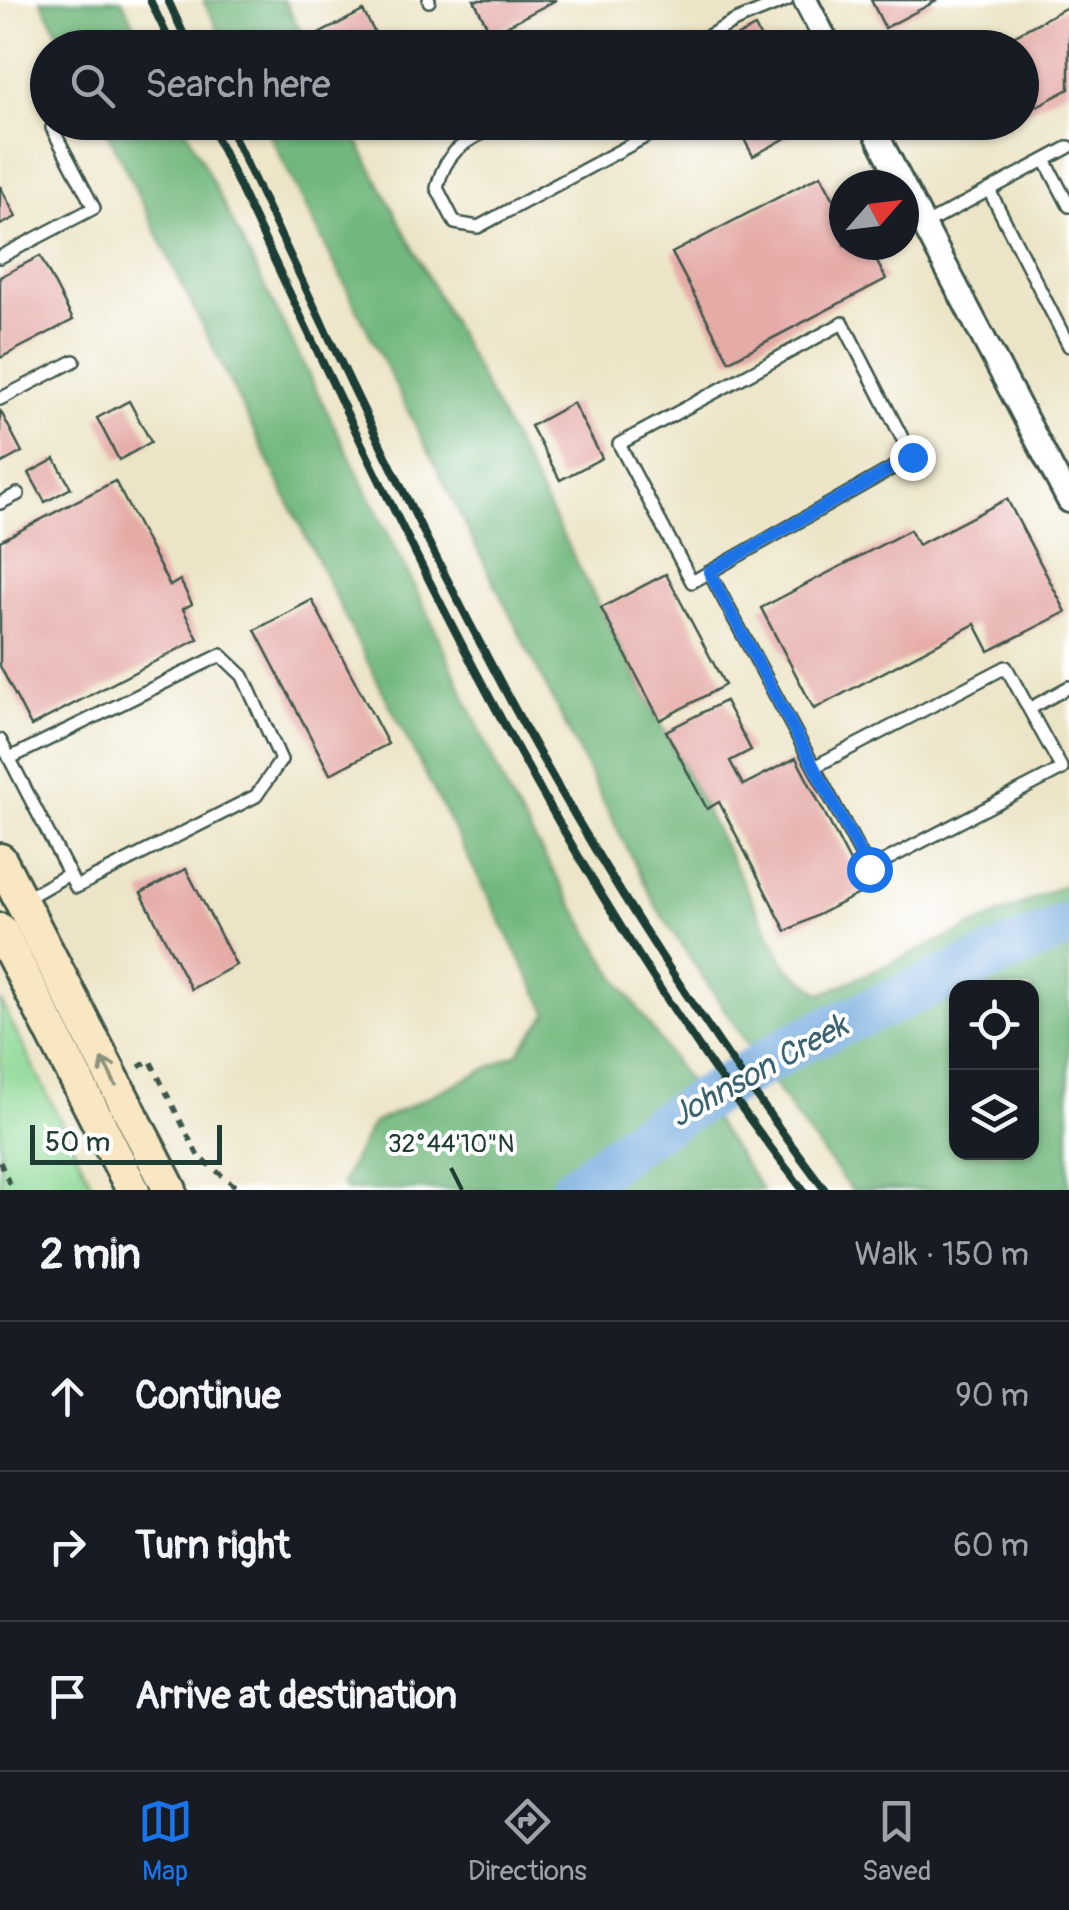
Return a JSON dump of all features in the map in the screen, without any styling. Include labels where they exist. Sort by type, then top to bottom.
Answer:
[{"type":"main road","points":[[0,860],[170,1190]]},
{"type":"main road","points":[[0,930],[134,1190]]},
{"type":"street","points":[[805,0],[821,30]]},
{"type":"street","points":[[879,140],[895,170]]},
{"type":"street","points":[[919,216],[1066,487]]},
{"type":"lane","points":[[720,30],[787,0]]},
{"type":"lane","points":[[0,257],[94,208],[58,140]]},
{"type":"lane","points":[[469,140],[442,165],[437,188],[455,222],[478,226],[639,140]]},
{"type":"lane","points":[[924,225],[1069,147]]},
{"type":"lane","points":[[1045,160],[1069,206]]},
{"type":"lane","points":[[989,190],[1069,346]]},
{"type":"lane","points":[[843,323],[912,457],[709,572],[692,582],[619,444],[843,323]]},
{"type":"lane","points":[[0,399],[74,362]]},
{"type":"lane","points":[[0,504],[18,494]]},
{"type":"lane","points":[[709,572],[814,767],[869,869],[1065,769],[1006,667],[814,767]]},
{"type":"lane","points":[[1,744],[76,886],[256,796],[281,760],[243,676],[221,655],[10,758]]},
{"type":"lane","points":[[1029,709],[1069,687]]},
{"type":"lane","points":[[21,900],[69,874]]},
{"type":"path","points":[[139,1067],[150,1060],[198,1156],[240,1190]]},
{"type":"path","points":[[0,1162],[12,1190]]},
{"type":"green space","points":[[41,0],[122,0],[137,30],[57,30]]},
{"type":"green space","points":[[203,0],[284,0],[300,30],[218,30]]},
{"type":"green space","points":[[111,140],[191,140],[430,618],[510,798],[610,968],[762,1190],[346,1190],[341,1184],[372,1124],[517,1054],[548,1013],[356,639]]},
{"type":"green space","points":[[273,140],[357,140],[787,967],[822,994],[1069,883],[1069,1190],[851,1190],[796,1117],[657,908]]},
{"type":"green space","points":[[0,1000],[95,1190],[0,1190]]},
{"type":"building","points":[[474,0],[556,0],[499,30],[489,30]]},
{"type":"building","points":[[871,0],[938,0],[885,28]]},
{"type":"building","points":[[1069,6],[1069,89],[1039,105],[1039,30],[1024,30]]},
{"type":"building","points":[[363,11],[373,30],[327,30]]},
{"type":"building","points":[[745,140],[782,140],[753,156]]},
{"type":"building","points":[[821,175],[829,190],[829,260],[876,260],[886,279],[729,361],[672,253]]},
{"type":"building","points":[[0,186],[16,217],[0,225]]},
{"type":"building","points":[[40,256],[73,320],[0,358],[0,277]]},
{"type":"building","points":[[129,401],[151,442],[119,460],[97,418]]},
{"type":"building","points":[[573,403],[602,458],[560,480],[531,426]]},
{"type":"building","points":[[0,410],[22,452],[0,464]]},
{"type":"building","points":[[55,459],[71,488],[45,502],[29,473]]},
{"type":"building","points":[[115,481],[170,586],[180,580],[192,604],[183,609],[198,639],[31,726],[0,666],[0,541]]},
{"type":"building","points":[[1007,499],[1066,612],[989,651],[975,624],[814,709],[761,608],[910,530],[918,545]]},
{"type":"building","points":[[666,574],[725,685],[660,720],[601,608]]},
{"type":"building","points":[[312,600],[388,744],[330,774],[255,630]]},
{"type":"building","points":[[725,701],[751,750],[730,761],[743,785],[796,758],[865,891],[786,931],[719,802],[707,809],[666,731]]},
{"type":"building","points":[[186,869],[236,965],[191,989],[141,893]]},
{"type":"waterway","name":"Johnson Creek","points":[[571,1190],[642,1136],[799,1042],[1069,925]]},
{"type":"railway","points":[[150,0],[164,30]]},
{"type":"railway","points":[[168,0],[182,30]]},
{"type":"railway","points":[[218,140],[407,536],[550,807],[628,939],[712,1067],[803,1190]]},
{"type":"railway","points":[[236,140],[400,485],[545,764],[658,951],[825,1190]]},
{"type":"route","points":[[869,869],[709,572],[912,457]]}]
